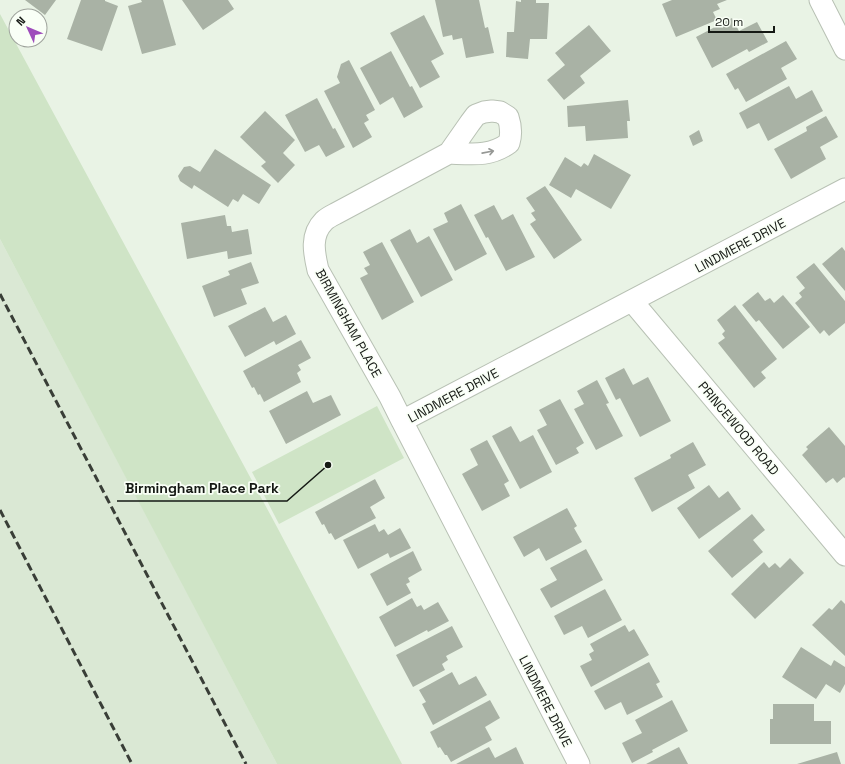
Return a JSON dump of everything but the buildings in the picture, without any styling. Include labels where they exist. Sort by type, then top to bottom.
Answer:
[{"type":"street","points":[[820,0],[845,50]]},
{"type":"street","name":"BIRMINGHAM PLACE","points":[[402,421],[390,396],[318,270],[315,258],[314,243],[316,232],[324,221],[449,153]]},
{"type":"street","name":"LINDMERE DRIVE","points":[[579,764],[402,421],[845,189]]},
{"type":"street","name":"PRINCEWOOD ROAD","points":[[632,301],[845,554]]},
{"type":"shaded area","points":[[0,14],[8,29],[8,48],[18,48],[277,527],[402,764],[277,764],[0,239]]},
{"type":"shaded area","points":[[0,239],[170,560],[277,764],[0,764]]},
{"type":"shaded area","points":[[377,406],[404,458],[279,524],[252,472]]},
{"type":"railway","points":[[0,294],[246,764]]},
{"type":"railway","points":[[0,510],[132,764]]},
{"type":"place","name":"Birmingham Place Park","points":[[328,465]]}]
